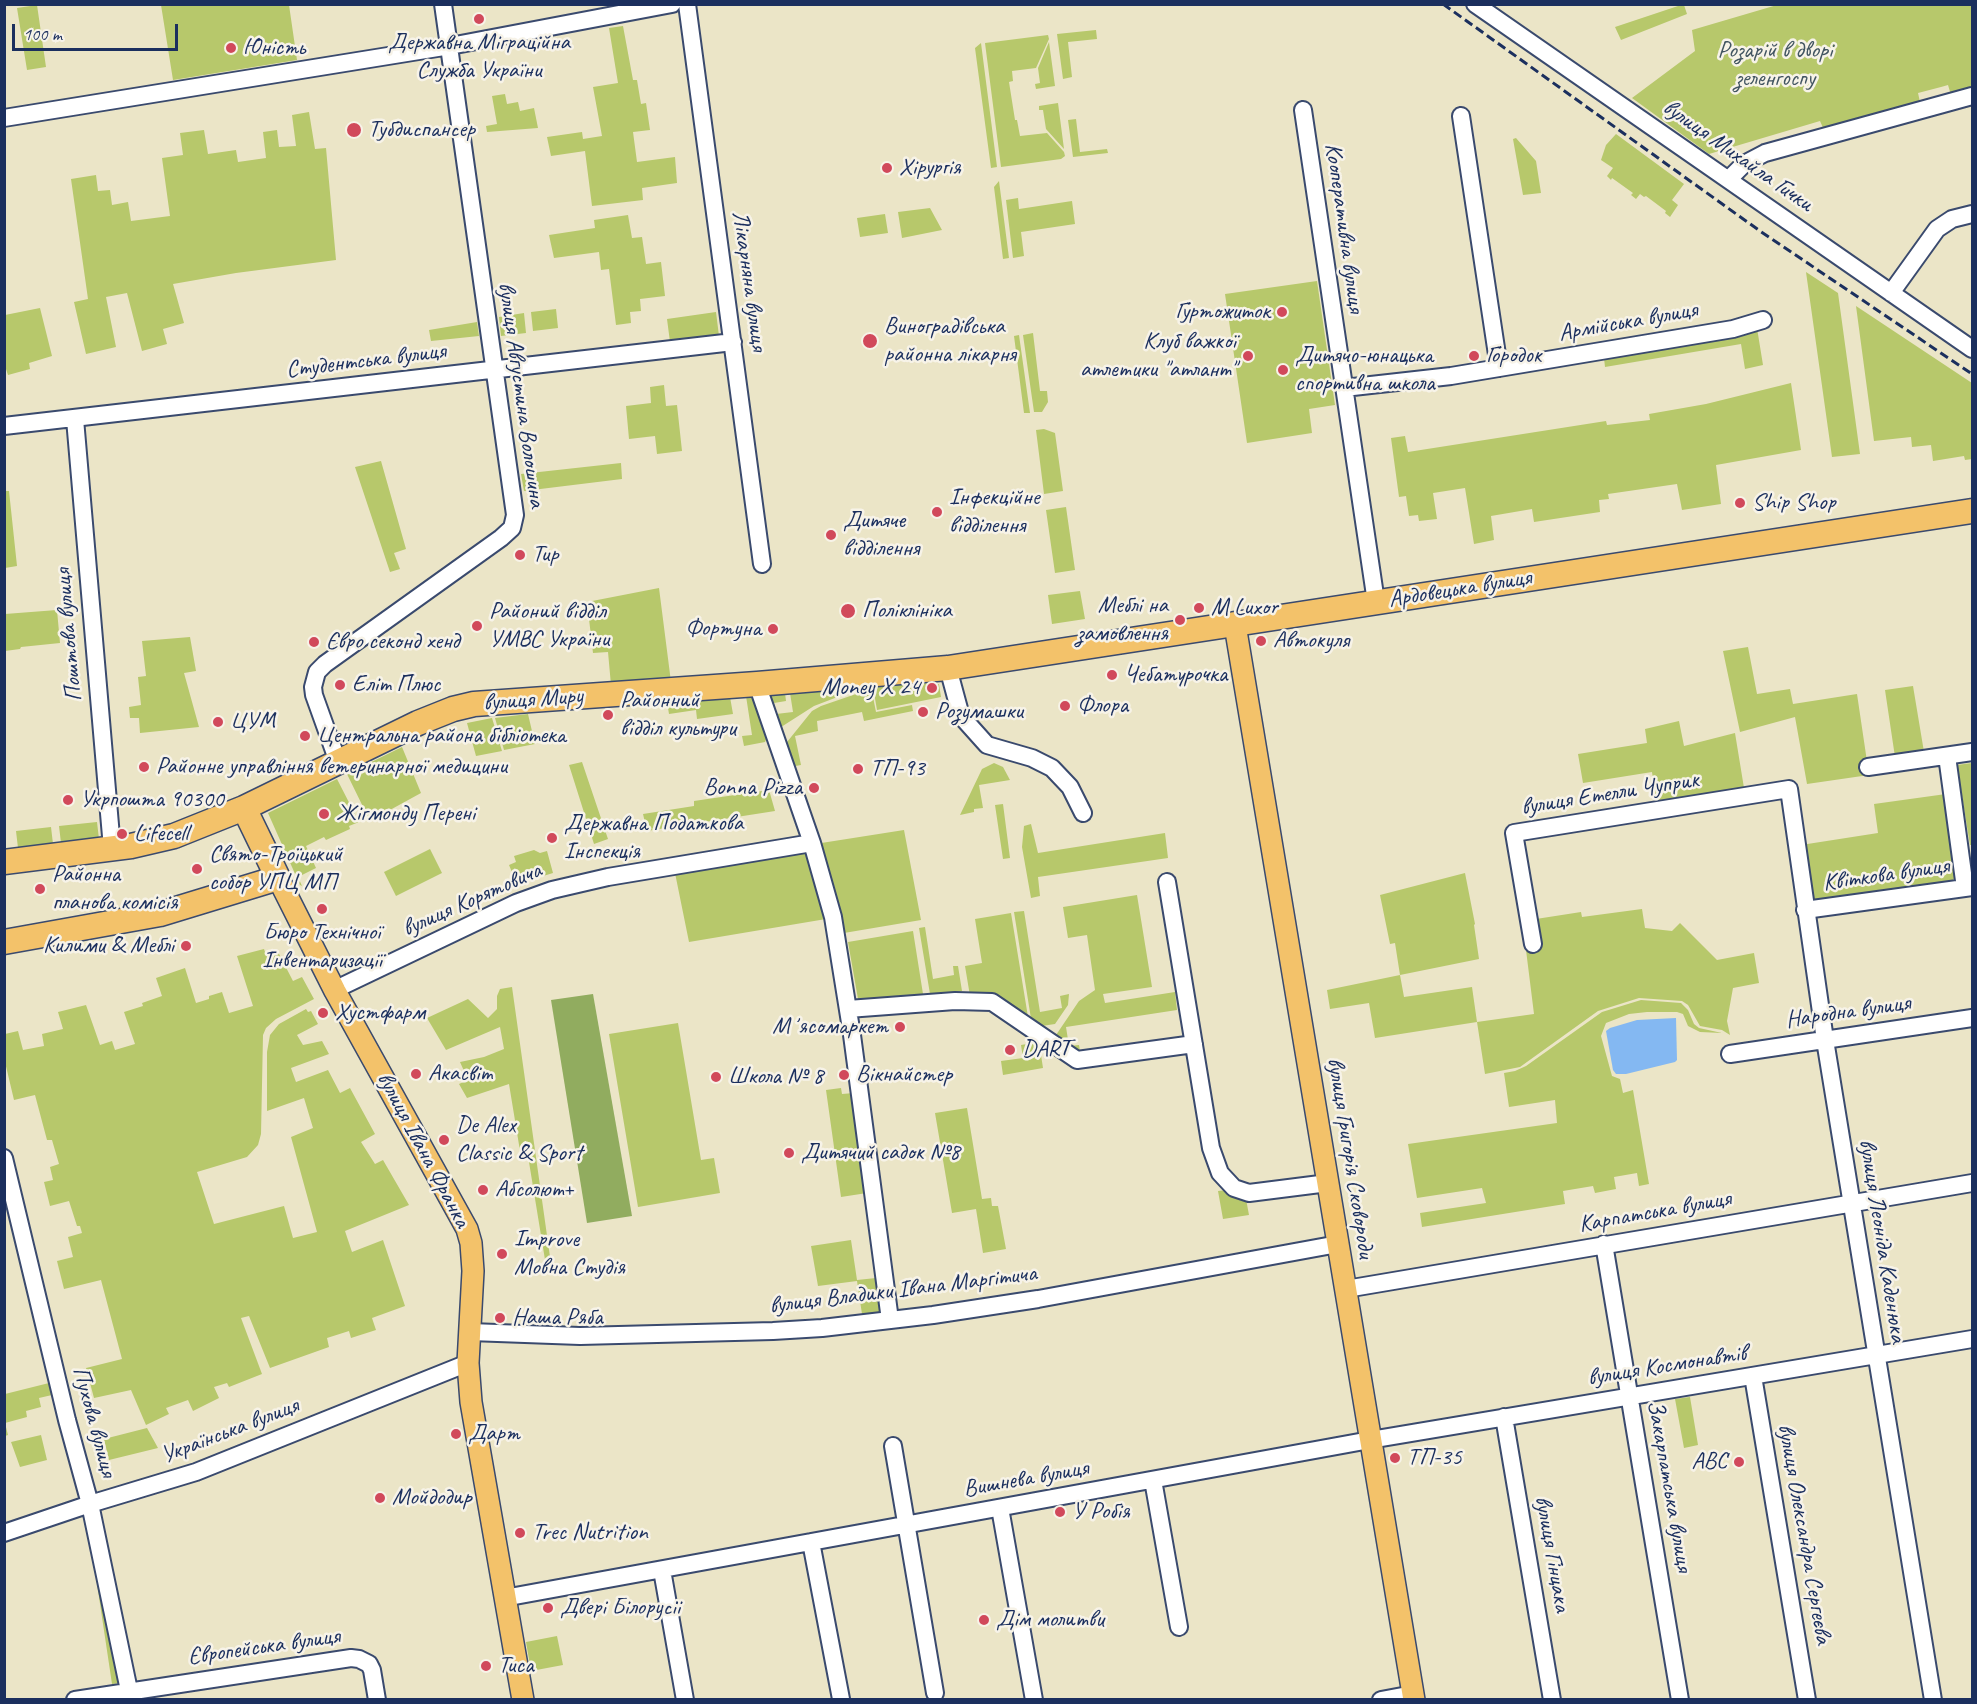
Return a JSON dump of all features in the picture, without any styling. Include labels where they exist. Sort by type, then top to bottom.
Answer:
[{"type":"highway","name":"Ардовецька вулиця","points":[[948,668],[1972,511]]},
{"type":"highway","name":"вулиця Миру","points":[[4,862],[112,848],[174,836],[244,808],[418,723],[464,706],[948,668]]},
{"type":"highway","name":"вулиця Івана Франка","points":[[244,808],[278,878]]},
{"type":"highway","points":[[4,942],[153,916],[278,878]]},
{"type":"main road","name":"вулиця Григорія Сковороди","points":[[1235,625],[1413,1697]]},
{"type":"main road","name":"вулиця Івана Франка","points":[[278,878],[334,990],[467,1229],[471,1243],[473,1271],[468,1363],[471,1402],[523,1700]]},
{"type":"street","name":"вулиця Августина Волошина","points":[[338,762],[314,695],[313,687],[317,672],[501,538],[512,528],[514,522],[515,507],[443,4]]},
{"type":"street","points":[[4,118],[450,46],[672,4]]},
{"type":"street","name":"Лікарняна вулиця","points":[[687,4],[762,564]]},
{"type":"street","name":"вулиця Михайла Гички","points":[[1475,4],[1972,349]]},
{"type":"street","points":[[1729,179],[1744,164],[1765,153],[1972,96]]},
{"type":"street","name":"Кооперативна вулиця","points":[[1303,110],[1376,602]]},
{"type":"street","points":[[1461,116],[1499,368]]},
{"type":"street","points":[[1891,293],[1937,229],[1952,219],[1972,214]]},
{"type":"street","name":"Армійська вулиця","points":[[1344,388],[1451,376],[1718,332],[1763,320]]},
{"type":"street","name":"Студентська вулиця","points":[[4,426],[733,342]]},
{"type":"street","name":"Поштова вулиця","points":[[75,419],[112,848]]},
{"type":"street","points":[[948,668],[961,716],[987,745],[1032,758],[1052,768],[1070,787],[1083,813]]},
{"type":"street","points":[[757,684],[812,843],[833,917],[848,1009],[890,1320]]},
{"type":"street","points":[[1868,767],[1972,752]]},
{"type":"street","points":[[1947,756],[1969,887]]},
{"type":"street","name":"вулиця Леоніда Каденюка","points":[[1789,789],[1825,1040],[1933,1700]]},
{"type":"street","name":"вулиця Етелли Чуприк","points":[[1533,944],[1514,833],[1789,789]]},
{"type":"street","name":"вулиця Корятовича","points":[[334,990],[516,903],[552,890],[608,877],[812,843]]},
{"type":"street","points":[[1167,882],[1211,1148],[1220,1173],[1233,1188],[1249,1193],[1328,1183]]},
{"type":"street","name":"Квіткова вулиця","points":[[1806,910],[1969,887]]},
{"type":"street","points":[[848,1009],[955,1001],[989,1001],[996,1003],[1077,1060],[1194,1044]]},
{"type":"street","name":"Народна вулиця","points":[[1730,1054],[1972,1018]]},
{"type":"street","name":"Пухова вулиця","points":[[4,1158],[67,1420],[90,1504],[130,1695]]},
{"type":"street","name":"Карпатська вулиця","points":[[1346,1289],[1972,1183]]},
{"type":"street","name":"вулиця Владики Івана Маргітича","points":[[470,1332],[580,1336],[798,1330],[890,1320],[1038,1299],[1338,1244]]},
{"type":"street","name":"Закарпатська вулиця","points":[[1604,1244],[1680,1700]]},
{"type":"street","name":"вулиця Космонавтів","points":[[1370,1440],[1972,1339]]},
{"type":"street","name":"Українська вулиця","points":[[4,1533],[196,1472],[468,1363]]},
{"type":"street","name":"вулиця Олександра Сергеєва","points":[[1753,1376],[1807,1700]]},
{"type":"street","name":"вулиця Гінцака","points":[[1504,1417],[1552,1700]]},
{"type":"street","name":"Вишнева вулиця","points":[[504,1598],[1370,1440]]},
{"type":"street","points":[[893,1446],[935,1693]]},
{"type":"street","points":[[1154,1480],[1179,1627]]},
{"type":"street","points":[[1000,1508],[1035,1700]]},
{"type":"street","points":[[811,1542],[841,1699]]},
{"type":"street","points":[[662,1570],[685,1700]]},
{"type":"street","name":"Європейська вулиця","points":[[130,1695],[351,1658],[369,1664],[377,1700]]},
{"type":"street","points":[[75,1700],[130,1695]]},
{"type":"street","points":[[1381,1700],[1413,1697]]},
{"type":"green space","points":[[37,5],[46,67],[27,70],[17,8]]},
{"type":"green space","name":"Юність","points":[[161,5],[289,5],[297,60],[173,80]]},
{"type":"green space","points":[[1684,5],[1687,14],[1621,40],[1615,27]]},
{"type":"green space","name":"Розарій в дворі зеленгоспу","points":[[1777,5],[1972,5],[1972,90],[1951,95],[1948,85],[1918,93],[1920,102],[1824,130],[1820,121],[1709,154],[1632,98],[1695,51],[1692,30]]},
{"type":"green space","points":[[623,26],[633,80],[637,80],[641,104],[646,103],[650,130],[633,132],[637,162],[675,157],[677,183],[642,188],[643,200],[592,206],[585,151],[551,156],[547,137],[582,132],[583,139],[602,136],[593,87],[618,83],[609,28]]},
{"type":"green space","points":[[1096,30],[1097,39],[1068,42],[1072,77],[1063,79],[1057,34]]},
{"type":"green space","points":[[1048,35],[1049,39],[1036,68],[1012,71],[1013,81],[1009,82],[1020,136],[1047,133],[1065,156],[1061,159],[1001,167],[985,43]]},
{"type":"green space","points":[[1049,42],[1055,86],[1036,89],[1035,84],[1040,83],[1038,68]]},
{"type":"green space","points":[[981,43],[997,167],[991,168],[975,48]]},
{"type":"green space","points":[[505,94],[507,104],[518,102],[520,111],[534,108],[538,128],[487,132],[486,126],[497,124],[492,96]]},
{"type":"green space","points":[[1058,103],[1064,149],[1046,129],[1043,110],[1039,110],[1039,106]]},
{"type":"green space","points":[[309,112],[315,149],[326,148],[336,260],[173,284],[184,323],[163,329],[167,344],[142,351],[127,293],[106,297],[116,347],[86,354],[74,302],[88,299],[71,179],[96,175],[98,191],[110,190],[112,205],[128,202],[131,221],[170,216],[162,158],[183,155],[180,133],[204,130],[208,154],[236,150],[238,162],[266,158],[263,132],[277,130],[279,147],[296,146],[292,115]]},
{"type":"green space","points":[[1076,119],[1080,152],[1107,149],[1108,153],[1073,157],[1068,120]]},
{"type":"green space","points":[[1616,134],[1684,184],[1672,200],[1678,205],[1670,217],[1665,213],[1666,211],[1646,196],[1640,194],[1636,199],[1631,195],[1633,193],[1607,176],[1613,168],[1601,160],[1606,145]]},
{"type":"green space","points":[[1516,138],[1536,161],[1541,193],[1523,195],[1513,139]]},
{"type":"green space","points":[[999,181],[1009,258],[1003,259],[994,187]]},
{"type":"green space","points":[[1018,198],[1019,209],[1072,201],[1075,224],[1021,232],[1024,256],[1013,258],[1006,200]]},
{"type":"green space","points":[[930,208],[942,230],[902,238],[898,212]]},
{"type":"green space","points":[[885,214],[888,233],[860,237],[857,218]]},
{"type":"green space","points":[[628,215],[632,238],[642,237],[646,264],[661,262],[665,296],[640,299],[641,311],[630,312],[631,323],[616,325],[609,269],[601,270],[599,252],[554,258],[549,235],[595,228],[594,220]]},
{"type":"green space","points":[[1806,272],[1838,293],[1860,454],[1832,457]]},
{"type":"green space","name":"Дитячо-юнацька спортивна школа","points":[[1317,281],[1335,405],[1309,409],[1312,433],[1247,443],[1225,294]]},
{"type":"green space","points":[[1856,306],[1972,383],[1972,459],[1965,460],[1964,456],[1933,461],[1931,445],[1912,447],[1911,437],[1874,441]]},
{"type":"green space","points":[[40,308],[52,356],[29,363],[30,369],[8,375],[4,363],[5,315]]},
{"type":"green space","points":[[556,309],[558,328],[533,331],[531,312]]},
{"type":"green space","points":[[716,312],[719,336],[670,342],[667,319]]},
{"type":"green space","points":[[524,313],[526,333],[501,336],[499,317]]},
{"type":"green space","points":[[477,322],[479,336],[431,341],[429,330]]},
{"type":"green space","points":[[1757,328],[1763,365],[1745,369],[1741,344],[1605,367],[1604,358]]},
{"type":"green space","points":[[1033,333],[1040,391],[1047,391],[1048,402],[1042,412],[1034,412],[1023,335]]},
{"type":"green space","points":[[1019,335],[1030,413],[1024,413],[1014,336]]},
{"type":"green space","points":[[1791,383],[1801,450],[1716,465],[1721,504],[1682,510],[1677,484],[1608,494],[1609,499],[1599,500],[1600,512],[1534,522],[1532,509],[1491,516],[1494,540],[1474,544],[1465,488],[1433,493],[1437,519],[1419,521],[1418,515],[1409,516],[1406,496],[1399,497],[1391,438],[1405,436],[1408,452],[1606,421],[1607,425],[1650,420],[1649,414],[1706,404]]},
{"type":"green space","points":[[664,385],[666,406],[677,405],[682,451],[657,454],[655,436],[629,439],[626,406],[651,403],[650,387]]},
{"type":"green space","points":[[1044,429],[1055,433],[1063,491],[1044,494],[1036,430]]},
{"type":"green space","points":[[381,461],[406,549],[394,553],[400,569],[390,572],[355,467]]},
{"type":"green space","points":[[621,463],[622,479],[524,491],[521,474]]},
{"type":"green space","points":[[5,491],[9,491],[17,566],[5,568]]},
{"type":"green space","points":[[1066,507],[1075,570],[1055,573],[1046,510]]},
{"type":"green space","points":[[659,588],[671,682],[611,685],[608,652],[593,653],[587,602]]},
{"type":"green space","points":[[1080,591],[1085,619],[1052,624],[1048,595]]},
{"type":"green space","points":[[57,610],[60,643],[5,651],[5,614]]},
{"type":"green space","points":[[190,637],[196,671],[184,673],[199,727],[140,733],[139,718],[130,718],[129,707],[141,705],[138,677],[146,676],[142,641]]},
{"type":"green space","points":[[1748,647],[1757,694],[1790,689],[1793,704],[1857,694],[1869,775],[1807,784],[1795,717],[1740,732],[1723,651]]},
{"type":"green space","points":[[928,683],[929,691],[935,690],[935,685],[939,684],[941,697],[877,710],[873,687]]},
{"type":"green space","points":[[1913,686],[1924,752],[1895,757],[1885,690]]},
{"type":"green space","points":[[866,687],[871,687],[876,712],[912,705],[913,711],[864,721],[862,712],[817,721],[818,731],[795,736],[801,765],[790,767],[783,747],[812,711],[856,694]]},
{"type":"green space","points":[[861,688],[814,706],[778,729],[769,699],[771,695],[785,693],[786,701],[774,703],[776,714],[793,712],[790,693]]},
{"type":"green space","points":[[746,696],[754,696],[768,735],[765,742],[744,746],[742,736],[752,735]]},
{"type":"green space","points":[[730,697],[733,714],[697,719],[696,710],[669,714],[667,702]]},
{"type":"green space","points":[[528,714],[535,744],[504,750],[495,718]]},
{"type":"green space","points":[[492,718],[502,751],[476,756],[467,723]]},
{"type":"green space","points":[[1679,721],[1684,746],[1735,733],[1744,788],[1656,801],[1652,772],[1583,783],[1578,754],[1647,743],[1645,729]]},
{"type":"green space","points":[[402,747],[421,793],[379,816],[377,813],[368,817],[347,774]]},
{"type":"green space","points":[[582,762],[608,839],[594,844],[569,765]]},
{"type":"green space","points":[[994,763],[1003,767],[1010,780],[979,785],[983,808],[960,815],[982,769]]},
{"type":"green space","points":[[1972,763],[1972,845],[1970,845],[1957,765]]},
{"type":"green space","points":[[337,779],[359,822],[349,826],[350,829],[326,840],[324,837],[306,846],[316,868],[298,877],[302,886],[268,813]]},
{"type":"green space","points":[[769,790],[775,811],[647,831],[643,814],[694,806],[694,801]]},
{"type":"green space","points":[[1946,794],[1956,877],[1952,881],[1947,884],[1814,903],[1801,845],[1878,833],[1874,804]]},
{"type":"green space","points":[[1003,804],[1010,858],[1003,859],[995,805]]},
{"type":"green space","points":[[97,822],[99,839],[61,843],[59,826]]},
{"type":"green space","points":[[1031,824],[1038,853],[1165,833],[1168,858],[1038,877],[1040,896],[1031,898],[1022,847],[1024,826]]},
{"type":"green space","points":[[51,827],[53,844],[18,848],[16,831]]},
{"type":"green space","points":[[904,830],[921,920],[838,934],[815,844]]},
{"type":"green space","points":[[430,849],[442,873],[396,896],[384,872]]},
{"type":"green space","points":[[534,850],[540,853],[547,851],[553,873],[517,884],[509,865],[516,862],[514,856]]},
{"type":"green space","points":[[809,851],[826,919],[689,942],[675,873]]},
{"type":"green space","points":[[1465,873],[1479,959],[1400,975],[1395,943],[1390,944],[1380,895]]},
{"type":"green space","points":[[1137,895],[1152,987],[1103,994],[1105,1003],[1175,992],[1177,1010],[1066,1027],[1069,1046],[1079,1045],[1081,1056],[1054,1038],[1079,1001],[1095,990],[1087,935],[1068,938],[1063,907]]},
{"type":"green space","points":[[1642,909],[1645,928],[1672,931],[1680,923],[1717,960],[1754,953],[1759,983],[1733,988],[1727,1021],[1730,1035],[1722,1030],[1700,1026],[1688,1005],[1682,1001],[1639,998],[1598,1011],[1520,1067],[1485,1074],[1477,1022],[1534,1014],[1526,950],[1541,947],[1536,919],[1581,912],[1582,917]]},
{"type":"green space","points":[[1024,911],[1040,1012],[1062,1008],[1060,996],[1069,994],[1068,1005],[1055,1024],[1035,1027],[1032,1025],[1014,912]]},
{"type":"green space","points":[[1011,913],[1029,1023],[992,997],[991,993],[970,996],[965,966],[982,963],[975,919]]},
{"type":"green space","points":[[925,927],[933,979],[954,975],[953,966],[958,966],[962,991],[930,994],[919,928]]},
{"type":"green space","points":[[913,931],[923,994],[858,999],[848,942]]},
{"type":"green space","points":[[264,949],[266,955],[277,950],[293,981],[302,977],[314,999],[276,1019],[266,1028],[263,1035],[261,1134],[258,1145],[247,1157],[197,1172],[214,1224],[284,1206],[293,1238],[317,1232],[291,1137],[313,1128],[304,1098],[267,1111],[267,1052],[270,1035],[279,1024],[306,1009],[308,1012],[311,1011],[318,1024],[297,1035],[303,1045],[322,1041],[329,1054],[291,1068],[296,1082],[328,1070],[340,1093],[350,1088],[375,1134],[361,1142],[375,1164],[383,1160],[409,1205],[345,1231],[352,1252],[383,1240],[405,1306],[372,1318],[376,1330],[351,1338],[349,1331],[327,1338],[329,1347],[270,1368],[249,1316],[241,1318],[262,1374],[229,1387],[227,1383],[214,1387],[219,1398],[193,1411],[188,1400],[166,1408],[169,1414],[146,1425],[131,1390],[94,1398],[86,1368],[122,1359],[101,1280],[64,1289],[57,1261],[73,1257],[68,1237],[82,1233],[80,1226],[77,1226],[69,1201],[50,1206],[44,1182],[53,1180],[50,1167],[59,1164],[52,1140],[47,1140],[35,1095],[14,1100],[5,1062],[5,1034],[18,1031],[23,1050],[44,1046],[42,1034],[63,1029],[58,1012],[86,1005],[100,1045],[112,1041],[115,1050],[135,1044],[124,1012],[143,1006],[142,1003],[162,996],[156,978],[185,968],[196,1003],[222,992],[229,1013],[253,1006],[237,956]]},
{"type":"green space","points":[[1400,975],[1404,997],[1472,987],[1477,1022],[1375,1038],[1369,1003],[1330,1009],[1327,990]]},
{"type":"green space","points":[[512,987],[552,1271],[547,1272],[528,1156],[521,1157],[509,1084],[467,1098],[459,1084],[468,1080],[460,1062],[484,1057],[504,1049],[500,1027],[446,1050],[427,1018],[468,999],[488,1018],[497,1009],[497,996],[500,989]]},
{"type":"green space","points":[[593,994],[632,1216],[587,1223],[551,1000]]},
{"type":"green space","points":[[1641,1000],[1681,1003],[1699,1028],[1722,1033],[1700,1032],[1688,1026],[1683,1014],[1677,1012],[1629,1014],[1606,1023],[1601,1036],[1612,1076],[1620,1079],[1623,1093],[1633,1090],[1649,1184],[1639,1186],[1637,1173],[1614,1177],[1616,1189],[1595,1193],[1593,1186],[1563,1191],[1565,1204],[1422,1227],[1420,1213],[1486,1203],[1482,1188],[1417,1198],[1408,1144],[1557,1123],[1555,1100],[1509,1107],[1504,1073],[1526,1066],[1602,1012]]},
{"type":"green space","points":[[678,1023],[701,1160],[714,1158],[720,1193],[638,1207],[609,1034]]},
{"type":"green space","points":[[1039,1042],[1043,1068],[1003,1075],[1001,1061],[1023,1058],[1021,1045]]},
{"type":"green space","points":[[841,1088],[842,1094],[854,1093],[867,1193],[841,1197],[826,1090]]},
{"type":"green space","points":[[967,1108],[982,1199],[991,1198],[992,1206],[998,1206],[1006,1249],[983,1253],[976,1209],[952,1213],[935,1113]]},
{"type":"green space","points":[[1227,1190],[1246,1199],[1249,1215],[1223,1219],[1218,1191]]},
{"type":"green space","points":[[851,1240],[857,1280],[876,1278],[881,1312],[862,1314],[857,1281],[818,1286],[811,1246]]},
{"type":"green space","points":[[49,1383],[52,1395],[39,1398],[41,1407],[26,1411],[27,1417],[5,1423],[5,1394]]},
{"type":"green space","points":[[1690,1397],[1698,1445],[1684,1448],[1675,1399]]},
{"type":"green space","points":[[147,1428],[158,1448],[109,1460],[104,1439]]},
{"type":"green space","points":[[41,1435],[47,1460],[20,1467],[11,1442]]},
{"type":"green space","points":[[90,1537],[120,1683],[112,1684]]},
{"type":"green space","points":[[557,1636],[563,1665],[531,1671],[526,1642]]},
{"type":"water","points":[[1676,1018],[1677,1060],[1675,1062],[1626,1074],[1616,1074],[1613,1070],[1606,1031],[1637,1020]]},
{"type":"railway","points":[[1443,4],[1760,231],[1972,374]]},
{"type":"place","name":"Державна Міграційна Служба України","points":[[479,19]]},
{"type":"place","name":"Юність","points":[[231,48]]},
{"type":"place","name":"Тубдиспансер","points":[[354,130]]},
{"type":"place","name":"Хірургія","points":[[887,168]]},
{"type":"place","name":"Гуртожиток","points":[[1282,312]]},
{"type":"place","name":"Виноградівська районна лікарня","points":[[870,341]]},
{"type":"place","name":"Клуб важкої атлетики \"атлант\"","points":[[1248,356]]},
{"type":"place","name":"Городок","points":[[1474,356]]},
{"type":"place","name":"Дитячо-юнацька спортивна школа","points":[[1283,370]]},
{"type":"place","name":"Ship Shop","points":[[1740,503]]},
{"type":"place","name":"Інфекційне відділення","points":[[937,512]]},
{"type":"place","name":"Дитяче відділення","points":[[831,535]]},
{"type":"place","name":"Тир","points":[[520,555]]},
{"type":"place","name":"M Luxor","points":[[1199,608]]},
{"type":"place","name":"Поліклініка","points":[[848,611]]},
{"type":"place","name":"Меблі на замовлення","points":[[1180,620]]},
{"type":"place","name":"Районий відділ УМВС України","points":[[477,626]]},
{"type":"place","name":"Фортуна","points":[[773,629]]},
{"type":"place","name":"Автокуля","points":[[1261,641]]},
{"type":"place","name":"Євро секонд хенд","points":[[314,642]]},
{"type":"place","name":"Чебатурочка","points":[[1112,675]]},
{"type":"place","name":"Еліт Плюс","points":[[340,685]]},
{"type":"place","name":"Money X 24","points":[[932,688]]},
{"type":"place","name":"Флора","points":[[1065,706]]},
{"type":"place","name":"Розумашки","points":[[923,712]]},
{"type":"place","name":"Районний відділ культури","points":[[608,715]]},
{"type":"place","name":"ЦУМ","points":[[218,722]]},
{"type":"place","name":"Центральна района бібліотека","points":[[305,736]]},
{"type":"place","name":"Районне управління ветеринарної медицини","points":[[144,767]]},
{"type":"place","name":"ТП-93","points":[[858,769]]},
{"type":"place","name":"Bonna Pizza","points":[[814,788]]},
{"type":"place","name":"Укрпошта 90300","points":[[68,800]]},
{"type":"place","name":"Жігмонду Перені","points":[[324,814]]},
{"type":"place","name":"Lifecell","points":[[122,834]]},
{"type":"place","name":"Державна Податкова Інспекція","points":[[552,838]]},
{"type":"place","name":"Свято-Троїцький собор УПЦ МП","points":[[197,869]]},
{"type":"place","name":"Районна планова комісія","points":[[40,889]]},
{"type":"place","name":"Бюро Технічної Інвентаризації","points":[[322,909]]},
{"type":"place","name":"Килими & Меблі","points":[[186,946]]},
{"type":"place","name":"Хустфарм","points":[[323,1013]]},
{"type":"place","name":"Мʼясомаркет","points":[[900,1027]]},
{"type":"place","name":"DART","points":[[1010,1050]]},
{"type":"place","name":"Акасвіт","points":[[416,1074]]},
{"type":"place","name":"Вікнайстер","points":[[844,1075]]},
{"type":"place","name":"Школа № 8","points":[[716,1077]]},
{"type":"place","name":"De Alex Classic & Sport","points":[[444,1140]]},
{"type":"place","name":"Дитячий садок №8","points":[[789,1153]]},
{"type":"place","name":"Абсолют+","points":[[483,1190]]},
{"type":"place","name":"Improve Мовна Студія","points":[[502,1254]]},
{"type":"place","name":"Наша Ряба","points":[[500,1318]]},
{"type":"place","name":"Дарт","points":[[456,1434]]},
{"type":"place","name":"ТП-35","points":[[1395,1458]]},
{"type":"place","name":"ABC","points":[[1739,1462]]},
{"type":"place","name":"Мойдодир","points":[[380,1498]]},
{"type":"place","name":"У Робія","points":[[1060,1512]]},
{"type":"place","name":"Trec Nutrition","points":[[520,1533]]},
{"type":"place","name":"Двері Білорусіі","points":[[548,1608]]},
{"type":"place","name":"Дім молитви","points":[[984,1620]]},
{"type":"place","name":"Тиса","points":[[486,1666]]}]
